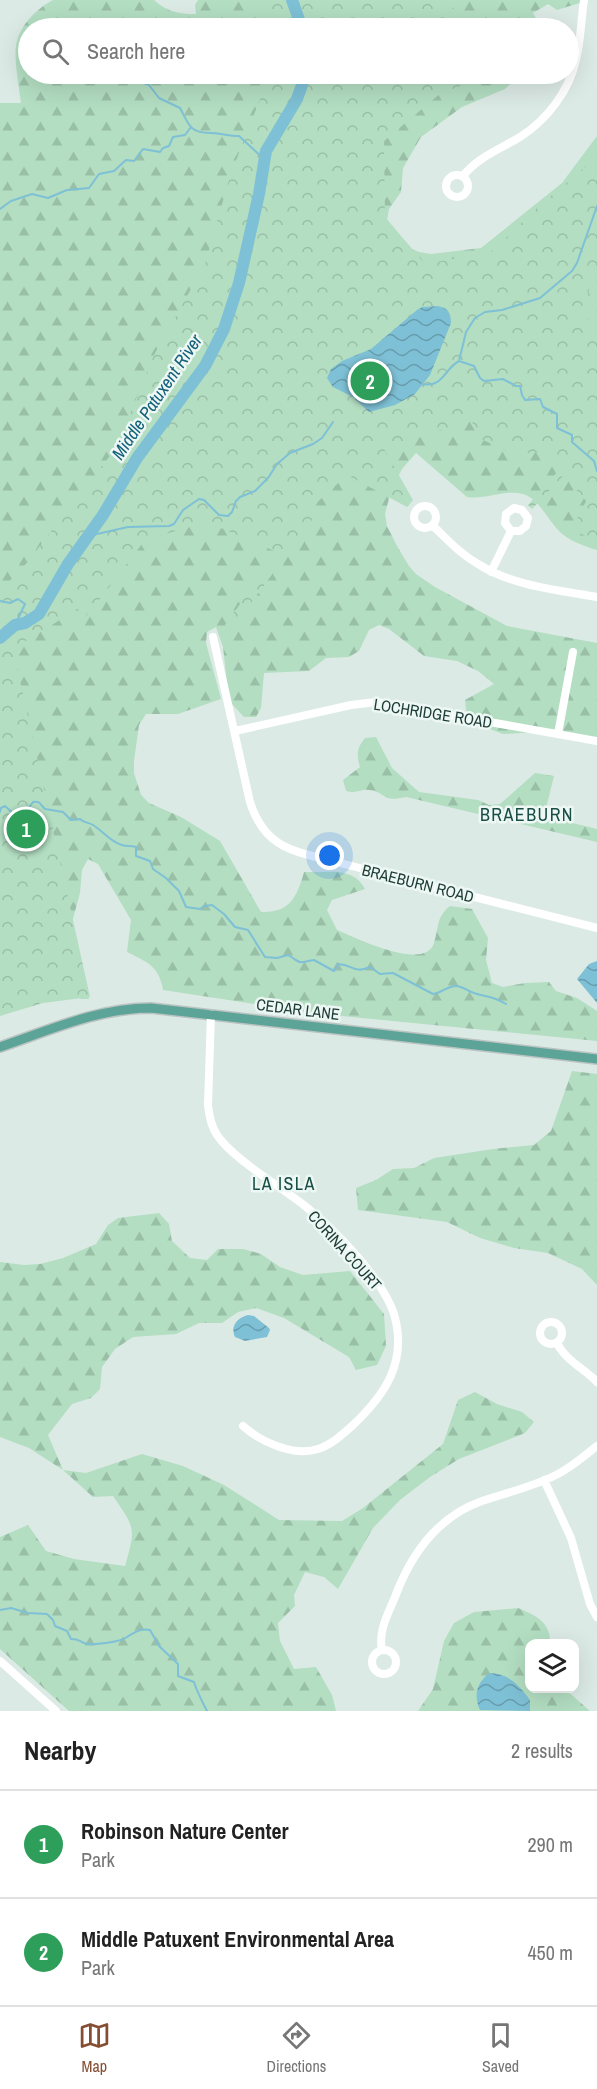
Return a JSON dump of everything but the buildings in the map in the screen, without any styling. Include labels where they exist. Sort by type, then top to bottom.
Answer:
[{"type":"main road","name":"CEDAR LANE","points":[[0,1047],[78,1020],[116,1010],[151,1008],[597,1059]]},
{"type":"street","points":[[579,38],[584,0]]},
{"type":"street","points":[[463,176],[476,161],[527,132],[546,115],[561,96],[566,84]]},
{"type":"street","points":[[432,525],[466,557],[491,572],[515,582],[597,597]]},
{"type":"street","points":[[491,572],[511,531]]},
{"type":"street","name":"BRAEBURN ROAD","points":[[213,637],[250,802],[257,819],[272,839],[286,848],[597,928]]},
{"type":"street","points":[[558,734],[573,652]]},
{"type":"street","name":"LOCHRIDGE ROAD","points":[[235,731],[351,705],[376,702],[597,741]]},
{"type":"street","name":"CORINA COURT","points":[[211,1014],[208,1105],[210,1119],[217,1135],[232,1151],[319,1218],[369,1271],[390,1303],[398,1337],[393,1371],[379,1398],[346,1431],[325,1446],[302,1451],[284,1447],[256,1437],[243,1426]]},
{"type":"street","points":[[557,1343],[567,1357],[597,1382]]},
{"type":"street","points":[[382,1650],[381,1633],[404,1573],[416,1552],[433,1532],[446,1520],[466,1508],[544,1480],[564,1470],[597,1446]]},
{"type":"street","points":[[544,1480],[571,1538],[590,1604],[597,1617]]},
{"type":"street","points":[[0,1661],[56,1711]]},
{"type":"green space","points":[[53,0],[154,0],[174,12],[196,14],[195,5],[198,0],[583,0],[583,2],[557,10],[548,4],[533,13],[536,18],[30,18]]},
{"type":"green space","points":[[258,0],[445,0],[463,18],[264,18]]},
{"type":"green space","points":[[18,39],[18,81],[16,59]]},
{"type":"green space","points":[[18,84],[510,84],[505,89],[462,107],[421,137],[403,168],[401,192],[389,209],[387,221],[408,247],[431,254],[481,248],[562,183],[597,136],[597,550],[577,543],[562,534],[539,505],[523,494],[467,497],[416,453],[402,469],[391,491],[385,514],[387,526],[409,566],[416,574],[435,587],[507,626],[597,643],[597,740],[559,731],[503,734],[482,726],[466,710],[465,700],[494,684],[478,671],[457,661],[424,656],[389,629],[379,625],[369,630],[359,651],[349,657],[326,658],[309,671],[264,673],[261,708],[256,717],[244,717],[229,701],[223,647],[216,627],[207,632],[206,643],[221,699],[178,714],[146,714],[139,725],[134,773],[141,795],[149,803],[181,817],[220,841],[261,912],[279,910],[291,902],[304,872],[347,874],[360,882],[365,889],[332,900],[327,910],[337,930],[389,950],[404,954],[418,954],[428,951],[434,943],[440,918],[445,910],[450,906],[472,909],[488,938],[486,960],[492,983],[503,987],[549,982],[556,991],[577,998],[597,1011],[597,1041],[321,1014],[163,990],[155,970],[146,962],[127,952],[131,920],[98,864],[88,859],[82,870],[80,893],[71,926],[89,999],[81,999],[66,987],[0,901],[0,103],[21,103]]},
{"type":"green space","points":[[266,84],[467,84],[441,93],[384,141],[385,217],[425,264],[491,252],[538,207],[597,157],[597,277],[590,283],[585,313],[597,339],[597,542],[572,529],[586,501],[564,475],[532,509],[528,505],[559,470],[543,452],[513,454],[481,439],[471,420],[384,449],[413,500],[407,507],[347,475],[312,507],[318,512],[229,633],[225,625],[277,552],[207,522],[145,540],[87,616],[84,605],[13,649],[90,997],[43,1003],[0,1016],[0,591],[25,565],[116,448],[154,355],[205,264],[231,173]]},
{"type":"green space","points":[[376,737],[392,768],[419,792],[478,800],[489,805],[500,804],[535,773],[554,776],[544,816],[597,829],[597,842],[406,797],[392,799],[375,791],[346,791],[343,780],[360,767],[358,751],[360,745],[365,738]]},
{"type":"green space","points":[[572,1071],[597,1074],[597,1285],[582,1269],[548,1253],[514,1248],[480,1238],[447,1222],[358,1210],[356,1188],[376,1180],[393,1169],[414,1168],[434,1158],[534,1145],[551,1131]]},
{"type":"green space","points":[[159,1213],[169,1224],[172,1241],[190,1258],[207,1260],[218,1249],[243,1249],[261,1254],[280,1267],[303,1275],[350,1271],[384,1314],[386,1346],[377,1365],[356,1370],[349,1357],[284,1318],[256,1308],[238,1312],[222,1323],[199,1323],[176,1334],[133,1337],[115,1349],[102,1367],[100,1389],[91,1398],[72,1404],[48,1435],[63,1470],[29,1448],[0,1437],[0,1262],[40,1264],[63,1258],[96,1244],[108,1225],[118,1218]]},
{"type":"green space","points":[[475,1392],[497,1404],[522,1412],[534,1422],[525,1433],[459,1459],[400,1500],[373,1528],[338,1589],[324,1577],[305,1572],[294,1595],[295,1606],[278,1623],[280,1641],[294,1669],[316,1667],[332,1695],[336,1711],[69,1711],[0,1649],[0,1537],[28,1525],[46,1551],[74,1559],[125,1566],[131,1544],[131,1529],[113,1496],[93,1497],[63,1470],[86,1473],[142,1454],[183,1466],[224,1485],[279,1520],[342,1521],[363,1508],[443,1444],[458,1400]]},
{"type":"green space","points":[[518,1608],[541,1620],[548,1630],[550,1639],[525,1639],[525,1693],[570,1693],[590,1711],[418,1711],[433,1689],[444,1641],[454,1623],[474,1612]]},
{"type":"water","points":[[438,306],[448,312],[451,323],[430,375],[415,394],[395,405],[369,412],[353,397],[333,387],[327,378],[331,369],[342,361],[371,349],[422,307]]},
{"type":"water","points":[[597,961],[597,1003],[577,979],[589,964]]},
{"type":"water","points":[[248,1315],[254,1316],[269,1328],[267,1337],[245,1341],[235,1337],[233,1329],[235,1323]]},
{"type":"water","points":[[490,1673],[502,1675],[518,1685],[530,1700],[530,1711],[480,1710],[477,1699],[479,1685]]},
{"type":"waterway","name":"Middle Patuxent River","points":[[292,0],[298,18]]},
{"type":"waterway","points":[[146,84],[159,98],[180,108],[194,129],[203,133],[239,136],[265,160]]},
{"type":"waterway","name":"Middle Patuxent River","points":[[0,638],[15,625],[25,623],[39,614],[68,564],[103,515],[137,458],[205,366],[224,329],[239,283],[266,151],[297,99],[302,84]]},
{"type":"waterway","points":[[0,209],[11,201],[32,194],[48,198],[67,190],[89,188],[99,174],[114,171],[126,160],[134,161],[143,149],[160,152],[169,146],[173,137],[185,135],[191,127]]},
{"type":"waterway","points":[[422,384],[439,381],[459,361],[466,332],[475,318],[485,312],[502,310],[540,298],[572,271],[597,206]]},
{"type":"waterway","points":[[459,361],[474,366],[484,381],[503,379],[520,386],[525,400],[540,399],[543,407],[557,414],[557,428],[572,435],[572,442],[594,461],[597,471]]},
{"type":"waterway","points":[[88,536],[128,527],[169,526],[174,524],[183,510],[199,499],[204,500],[219,515],[228,516],[240,497],[255,491],[268,478],[277,464],[290,453],[322,438],[333,422]]},
{"type":"waterway","points":[[0,601],[10,603],[18,599],[25,604],[15,625]]},
{"type":"waterway","points":[[0,812],[5,806],[16,816],[22,815],[33,802],[37,802],[45,809],[63,812],[71,820],[80,819],[97,827],[118,844],[136,847],[136,856],[150,861],[153,869],[179,891],[186,907],[200,909],[212,905],[235,927],[248,930],[265,957],[277,958],[288,955],[300,962],[314,960],[334,971],[338,964],[357,969],[370,967],[380,974],[393,973],[433,994],[458,986],[506,1004]]},
{"type":"waterway","points":[[0,1610],[11,1608],[28,1613],[47,1614],[55,1626],[67,1631],[71,1639],[88,1644],[113,1642],[140,1630],[150,1630],[159,1646],[178,1664],[178,1676],[194,1682],[207,1711]]},
{"type":"place","name":"Middle Patuxent Environmental Area","points":[[370,381]]},
{"type":"place","name":"Robinson Nature Center","points":[[26,829]]},
{"type":"district","name":"BRAEBURN","points":[[527,815]]},
{"type":"district","name":"LA ISLA","points":[[284,1184]]}]
